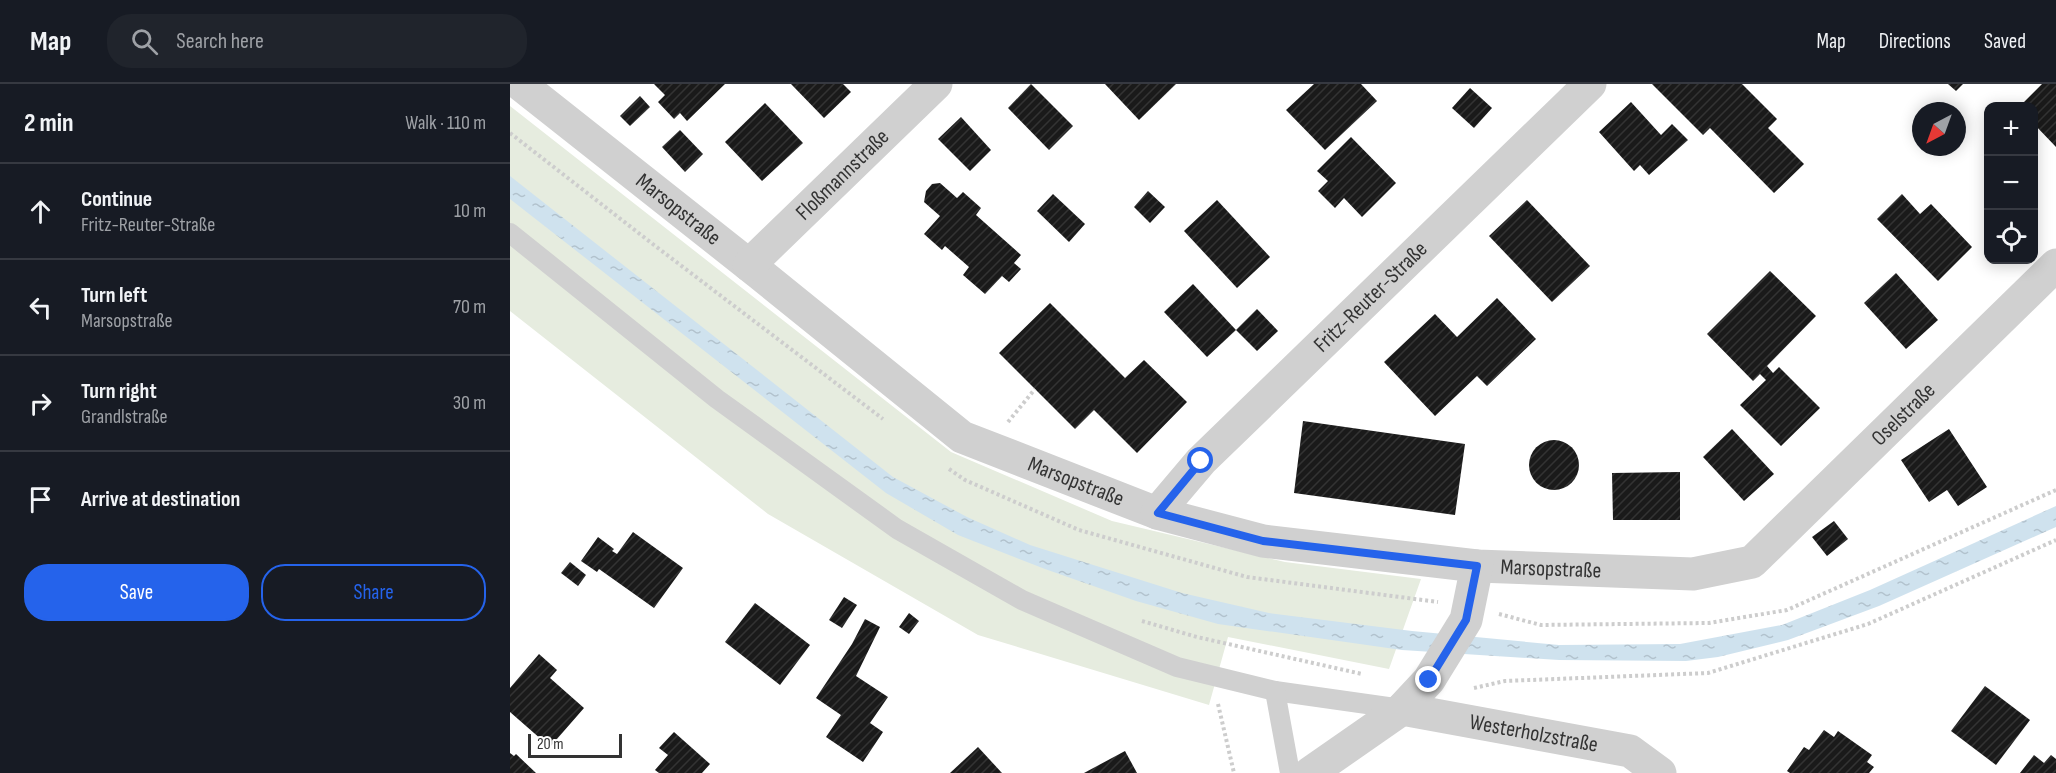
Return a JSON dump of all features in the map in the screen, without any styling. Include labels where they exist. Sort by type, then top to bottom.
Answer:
[{"type":"street","name":"Marsopstraße","points":[[520,84],[749,265],[962,438],[1158,513],[1263,541],[1477,566],[1693,574],[1752,562]]},
{"type":"street","name":"Floßmannstraße","points":[[749,265],[936,84]]},
{"type":"street","name":"Fritz-Reuter-Straße","points":[[1158,513],[1201,461],[1590,84]]},
{"type":"street","name":"Oselstraße","points":[[1752,562],[2056,266]]},
{"type":"street","points":[[1310,773],[1402,709],[1429,680],[1466,620],[1477,566]]},
{"type":"street","name":"Westerholzstraße","points":[[1402,709],[1630,751],[1660,773]]},
{"type":"lane","points":[[510,233],[717,399],[897,529],[1022,600],[1177,667],[1275,691],[1402,709]]},
{"type":"lane","points":[[1275,691],[1290,773]]},
{"type":"path","points":[[1030,394],[1035,389]]},
{"type":"path","points":[[1465,692],[1505,681],[1708,673],[1868,624],[2056,540]]},
{"type":"path","points":[[1131,618],[1197,637],[1363,675]]},
{"type":"path","points":[[1229,679],[1217,702],[1234,773]]},
{"type":"shaded area","points":[[510,106],[951,452],[1112,521],[1285,562],[1421,579],[1389,669],[1228,637],[1209,705],[978,635],[768,514],[510,311]]},
{"type":"water","points":[[510,176],[893,477],[967,517],[1030,545],[1182,593],[1269,613],[1412,631],[1559,645],[1680,644],[1782,625],[1870,590],[2056,506],[2056,527],[1879,606],[1788,640],[1718,657],[1686,661],[1559,660],[1402,650],[1218,624],[1136,601],[958,535],[886,493],[510,199]]},
{"type":"building","points":[[654,84],[725,84],[687,121],[680,113],[674,119],[658,102],[665,95]]},
{"type":"building","points":[[791,84],[843,84],[851,92],[824,118]]},
{"type":"building","points":[[1031,84],[1073,126],[1049,150],[1008,108]]},
{"type":"building","points":[[1105,84],[1176,84],[1139,120]]},
{"type":"building","points":[[1314,84],[1361,84],[1377,101],[1325,150],[1286,110]]},
{"type":"building","points":[[1652,84],[1742,84],[1777,119],[1768,128],[1804,164],[1774,193],[1710,128],[1703,135]]},
{"type":"building","points":[[1948,84],[1963,84],[1956,91]]},
{"type":"building","points":[[2042,84],[2056,84],[2056,147],[2038,128],[2038,102],[2024,102]]},
{"type":"building","points":[[1470,88],[1492,108],[1474,128],[1452,108]]},
{"type":"building","points":[[640,96],[650,107],[630,126],[620,116]]},
{"type":"building","points":[[1631,102],[1661,135],[1672,124],[1688,140],[1649,175],[1640,165],[1634,171],[1599,132]]},
{"type":"building","points":[[765,103],[803,143],[762,181],[725,142]]},
{"type":"building","points":[[961,117],[991,150],[970,171],[938,139]]},
{"type":"building","points":[[680,130],[703,154],[685,172],[662,147]]},
{"type":"building","points":[[1351,137],[1396,183],[1362,217],[1344,198],[1335,208],[1318,191],[1328,181],[1317,171]]},
{"type":"building","points":[[940,183],[957,198],[963,192],[981,208],[976,215],[1021,255],[1014,263],[1021,269],[1009,282],[1002,276],[985,294],[963,275],[969,267],[945,246],[942,250],[924,234],[940,216],[924,202],[926,191],[932,184]]},
{"type":"building","points":[[1148,191],[1165,207],[1150,223],[1134,207]]},
{"type":"building","points":[[1053,194],[1085,224],[1069,242],[1037,211]]},
{"type":"building","points":[[1902,194],[1920,214],[1931,204],[1972,247],[1938,281],[1877,219]]},
{"type":"building","points":[[1217,200],[1270,257],[1237,288],[1184,231]]},
{"type":"building","points":[[1527,200],[1590,266],[1552,302],[1489,236]]},
{"type":"building","points":[[1770,271],[1816,316],[1767,366],[1773,373],[1779,367],[1820,408],[1781,446],[1740,405],[1766,380],[1760,374],[1753,381],[1707,334]]},
{"type":"building","points":[[1896,273],[1938,320],[1906,349],[1864,303]]},
{"type":"building","points":[[1193,284],[1236,330],[1207,357],[1164,312]]},
{"type":"building","points":[[1497,298],[1536,339],[1487,386],[1477,376],[1435,416],[1384,362],[1435,314],[1457,337]]},
{"type":"building","points":[[1050,303],[1125,378],[1144,360],[1187,402],[1137,453],[1094,410],[1075,429],[999,353]]},
{"type":"building","points":[[1257,309],[1278,331],[1257,351],[1236,330]]},
{"type":"building","points":[[1303,421],[1465,444],[1455,515],[1294,493]]},
{"type":"building","points":[[1732,429],[1774,474],[1744,501],[1703,457]]},
{"type":"building","points":[[1949,429],[1987,487],[1958,506],[1947,490],[1929,502],[1901,460]]},
{"type":"building","points":[[1549,440],[1559,440],[1572,447],[1579,460],[1579,470],[1572,483],[1559,490],[1549,490],[1540,486],[1533,479],[1529,470],[1529,460],[1533,451],[1540,444]]},
{"type":"building","points":[[1680,472],[1680,520],[1613,520],[1612,473]]},
{"type":"building","points":[[1834,521],[1848,539],[1827,556],[1812,537]]},
{"type":"building","points":[[633,532],[683,568],[654,608],[599,569],[597,572],[581,561],[598,537],[617,554]]},
{"type":"building","points":[[570,562],[586,575],[578,586],[561,573]]},
{"type":"building","points":[[844,597],[857,605],[842,628],[829,620]]},
{"type":"building","points":[[755,603],[810,645],[780,685],[725,642]]},
{"type":"building","points":[[909,613],[919,621],[909,634],[899,627]]},
{"type":"building","points":[[865,619],[880,627],[856,676],[888,697],[870,723],[883,732],[863,762],[826,737],[841,715],[816,698],[852,644]]},
{"type":"building","points":[[539,654],[557,670],[550,678],[584,708],[550,747],[510,712],[510,688]]},
{"type":"building","points":[[1985,686],[2030,720],[1996,765],[1951,731]]},
{"type":"building","points":[[1824,730],[1834,737],[1838,731],[1872,755],[1867,762],[1874,767],[1869,773],[1790,773],[1787,771],[1804,747],[1809,750]]},
{"type":"building","points":[[674,732],[710,764],[702,773],[659,773],[655,770],[668,755],[659,748]]},
{"type":"building","points":[[978,747],[1002,773],[950,773]]},
{"type":"building","points":[[1125,751],[1137,773],[1084,773]]},
{"type":"building","points":[[510,753],[514,756],[516,754],[536,773],[510,773]]},
{"type":"building","points":[[2034,755],[2044,763],[2051,755],[2056,759],[2056,773],[2020,773]]},
{"type":"route","points":[[1201,461],[1158,513],[1263,541],[1477,566],[1466,620],[1429,680]]}]
